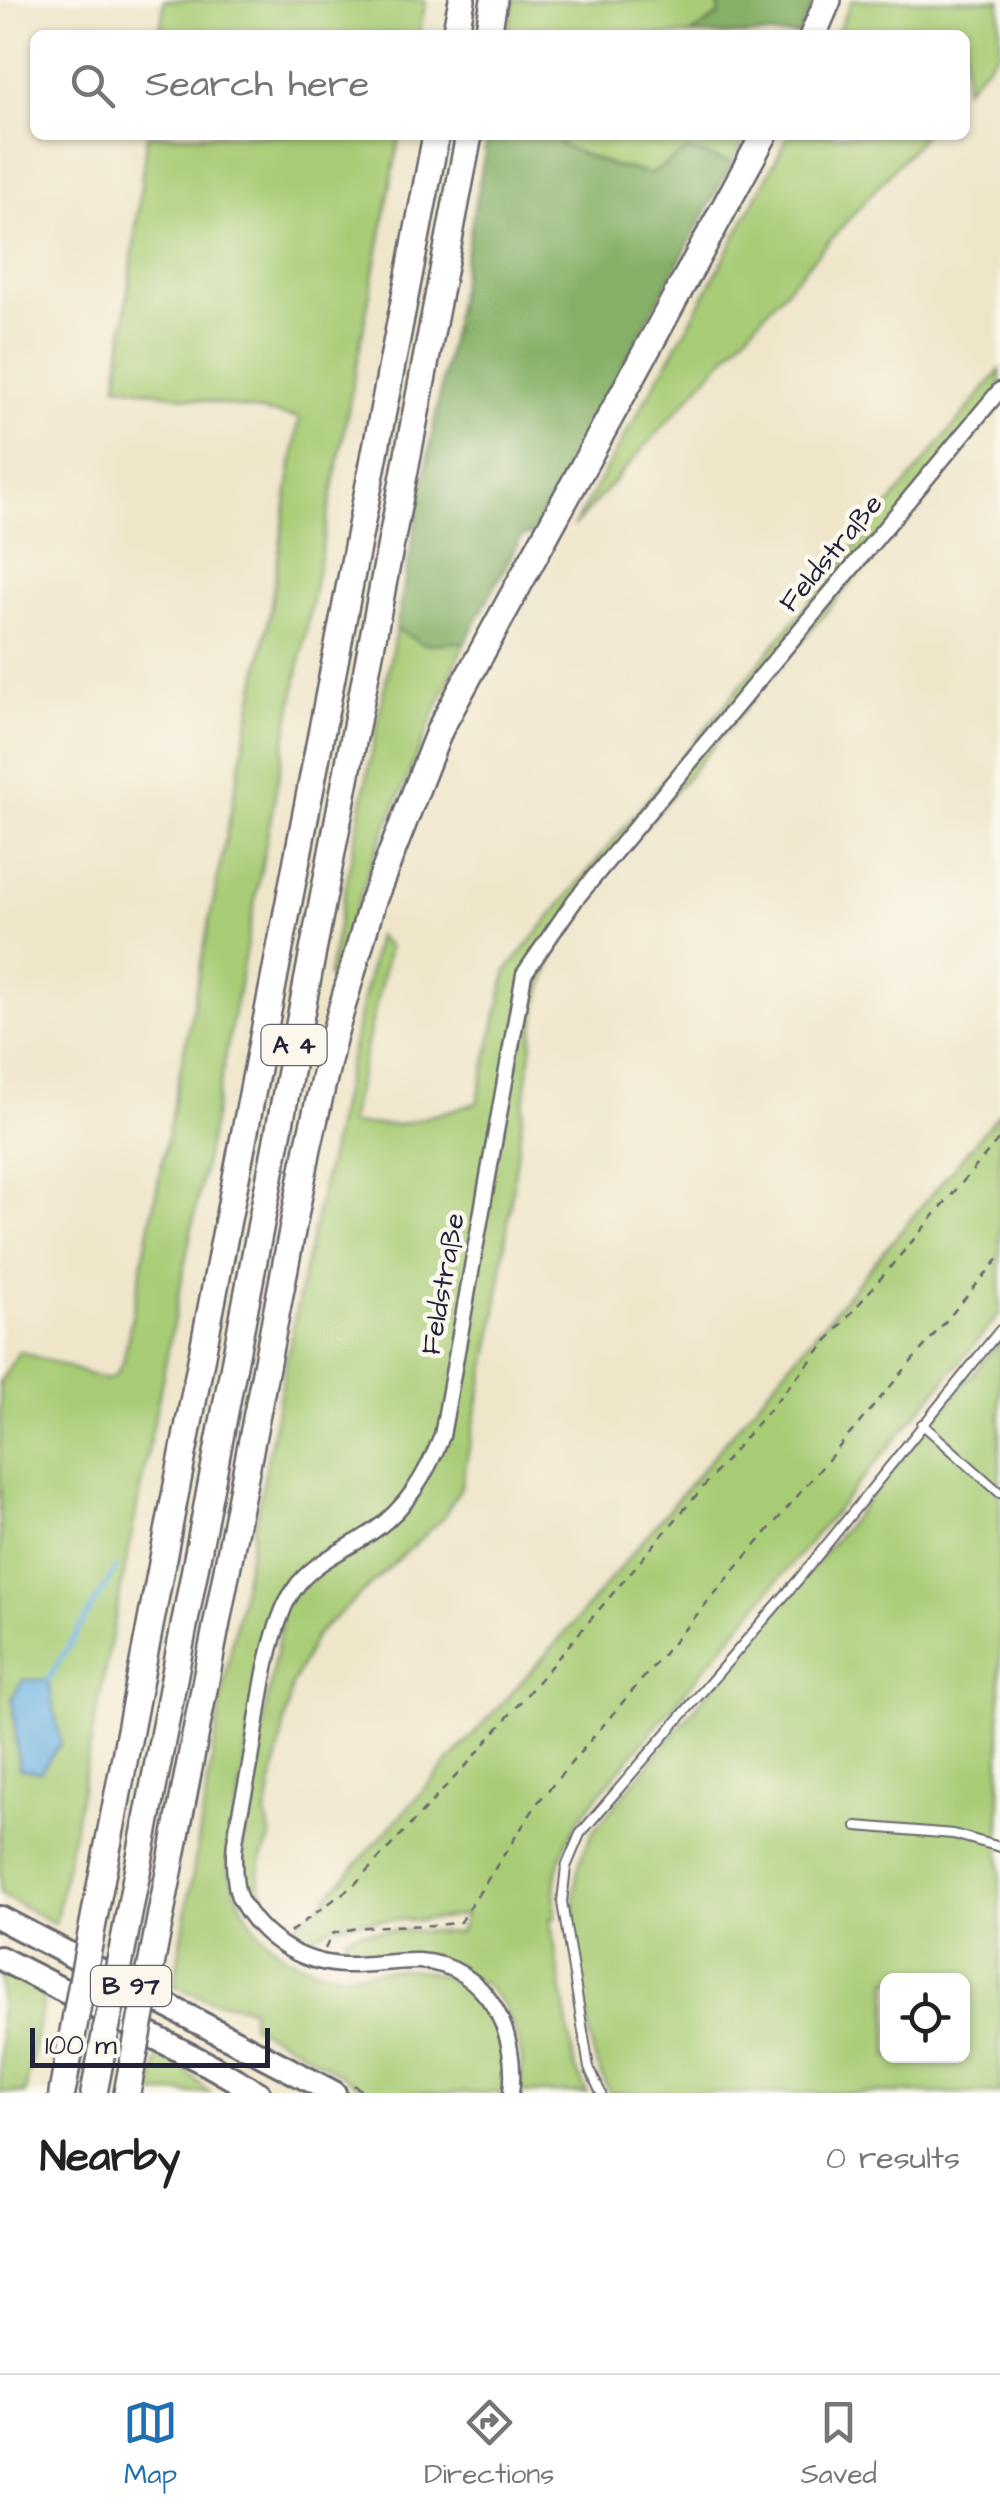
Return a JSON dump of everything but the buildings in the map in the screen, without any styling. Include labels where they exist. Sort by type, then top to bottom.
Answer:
[{"type":"highway","points":[[456,30],[462,0]]},
{"type":"highway","points":[[489,30],[494,0]]},
{"type":"highway","points":[[815,30],[828,0]]},
{"type":"highway","name":"A 4","points":[[61,2088],[435,140]]},
{"type":"highway","name":"A 4","points":[[94,2093],[467,140]]},
{"type":"highway","points":[[127,2093],[308,1148],[334,1035],[372,903],[416,786],[468,674],[761,140]]},
{"type":"main road","name":"B 97","points":[[0,1918],[334,2093]]},
{"type":"main road","name":"B 97","points":[[0,1958],[258,2093]]},
{"type":"street","name":"Feldstraße","points":[[511,2093],[514,2060],[503,2020],[493,2003],[469,1979],[444,1966],[420,1961],[345,1965],[318,1962],[291,1952],[266,1934],[238,1897],[234,1854],[271,1652],[283,1608],[316,1564],[372,1532],[397,1511],[418,1488],[442,1436],[524,974],[575,900],[1000,390]]},
{"type":"lane","points":[[601,2093],[589,2068],[562,1902],[566,1867],[580,1834],[798,1580],[1000,1330]]},
{"type":"lane","points":[[922,1424],[1000,1493]]},
{"type":"lane","points":[[857,1826],[953,1834],[1000,1847]]},
{"type":"path","points":[[277,1942],[354,1885],[472,1758],[1000,1138]]},
{"type":"path","points":[[318,1962],[332,1934],[354,1927],[432,1927],[460,1922],[539,1801],[1000,1257]]},
{"type":"green space","points":[[164,0],[426,0],[420,30],[161,30]]},
{"type":"green space","points":[[514,0],[718,0],[720,14],[697,30],[508,30]]},
{"type":"green space","points":[[718,0],[815,0],[801,30],[698,30],[720,15]]},
{"type":"green space","points":[[852,0],[1000,0],[1000,50],[970,83],[970,30],[838,30]]},
{"type":"green space","points":[[146,140],[399,140],[222,1075],[55,1924],[0,1894],[0,1382],[19,1351],[106,1380],[115,1376],[123,1362],[270,612],[299,418],[117,385]]},
{"type":"green space","points":[[487,140],[561,140],[560,145],[612,166],[651,174],[688,150],[732,163],[532,534],[521,537],[465,642],[423,644],[396,629]]},
{"type":"green space","points":[[561,140],[744,140],[732,163],[688,150],[651,174],[607,164],[560,145]]},
{"type":"green space","points":[[786,140],[920,140],[573,527],[694,315]]},
{"type":"green space","points":[[1000,370],[1000,406],[617,860],[553,955],[537,1006],[494,1327],[461,1487],[442,1519],[315,1636],[292,1686],[266,1814],[271,1839],[259,1876],[264,1898],[282,1933],[318,1907],[567,1631],[1000,1112],[1000,1314],[574,1828],[559,1864],[555,1918],[550,1918],[575,2067],[587,2093],[519,2093],[522,2066],[518,2039],[501,2002],[485,1985],[419,1955],[352,1958],[343,1948],[346,1936],[363,1931],[459,1933],[465,1914],[421,1920],[356,1921],[317,1933],[299,1947],[269,1925],[259,1912],[246,1884],[243,1850],[282,1619],[273,1604],[227,1862],[243,1906],[268,1942],[305,1965],[352,1973],[420,1970],[460,1985],[489,2013],[505,2051],[504,2093],[370,2093],[251,2025],[251,2008],[209,2000],[174,1986],[227,1669],[301,1285],[377,936],[389,947],[349,1124],[398,1125],[477,1103],[507,970]]},
{"type":"green space","points":[[396,629],[423,644],[465,642],[371,863],[334,977],[328,977]]},
{"type":"green space","points":[[1000,1341],[1000,2093],[609,2093],[593,2053],[571,1922],[584,1852],[594,1830]]},
{"type":"green space","points":[[0,1970],[44,1995],[25,2093],[0,2093]]},
{"type":"green space","points":[[159,2054],[184,2069],[210,2093],[151,2093]]},
{"type":"water","points":[[23,1680],[48,1680],[61,1743],[40,1772],[19,1769],[12,1697]]},
{"type":"waterway","points":[[48,1680],[116,1568]]}]
